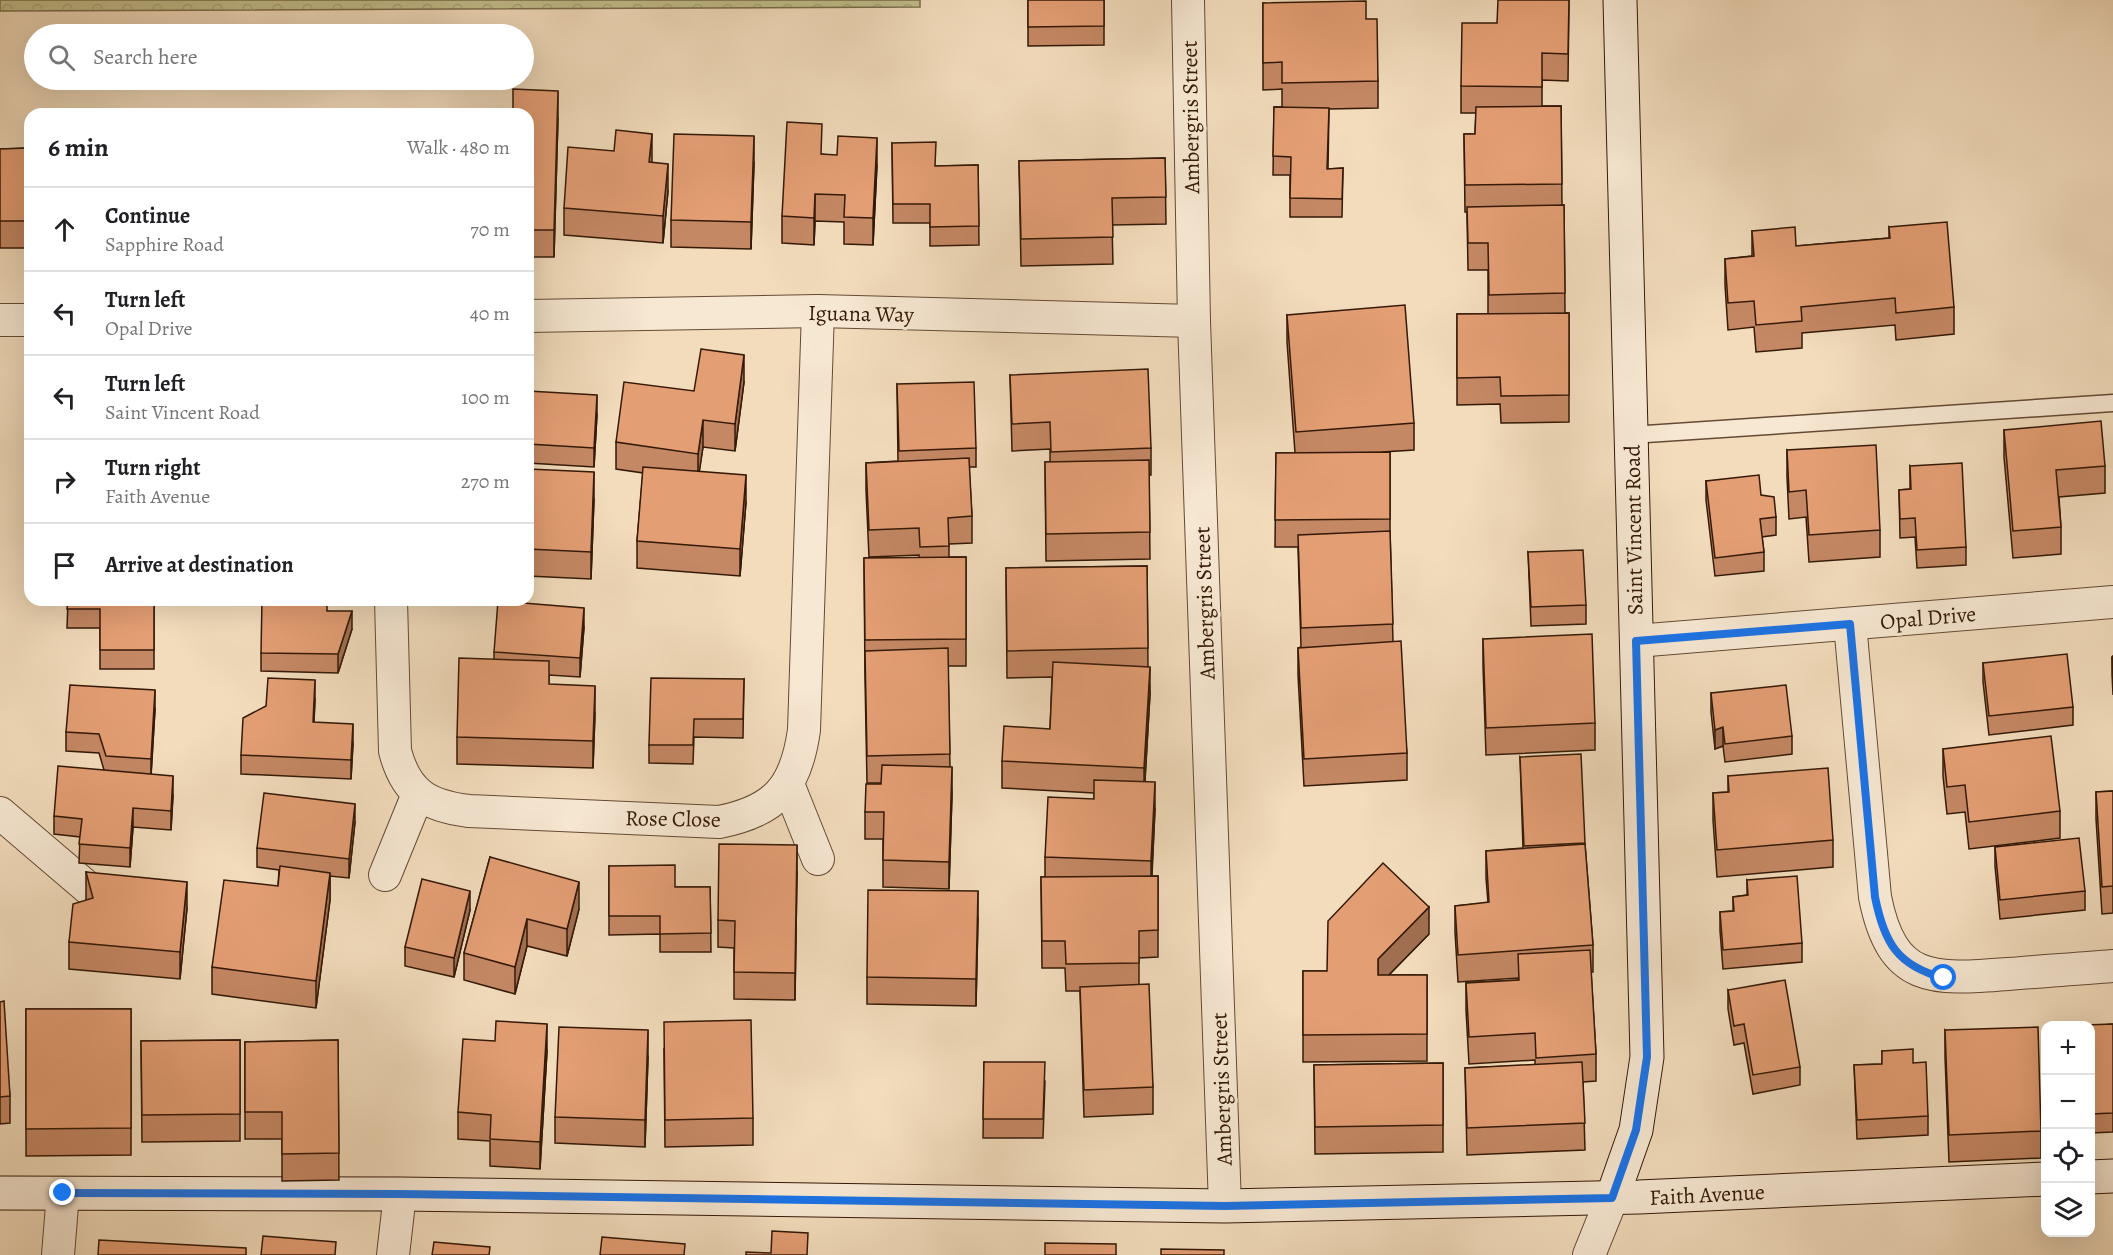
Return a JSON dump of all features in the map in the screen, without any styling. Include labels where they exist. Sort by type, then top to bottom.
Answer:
[{"type":"street","name":"Ambergris Street","points":[[1188,0],[1194,321],[1225,1206]]},
{"type":"street","name":"Saint Vincent Road","points":[[1612,1198],[1636,1130],[1647,1057],[1620,0]]},
{"type":"street","name":"Iguana Way","points":[[534,316],[818,311],[1194,321]]},
{"type":"street","name":"Rose Close","points":[[418,794],[441,805],[469,811],[719,822],[759,810],[781,795],[800,757],[804,730],[818,311]]},
{"type":"street","points":[[0,320],[24,320]]},
{"type":"street","name":"Opal Drive","points":[[1636,641],[2113,602]]},
{"type":"street","points":[[385,875],[418,794],[402,775],[395,751],[391,606]]},
{"type":"street","points":[[1850,624],[1875,897],[1880,921],[1898,954],[1911,966],[1944,978],[2113,966]]},
{"type":"street","points":[[788,784],[818,859]]},
{"type":"street","points":[[0,813],[88,888]]},
{"type":"street","points":[[2095,1177],[2113,1176]]},
{"type":"street","name":"Faith Avenue","points":[[0,1193],[400,1194],[1225,1206],[1612,1198],[2041,1179]]},
{"type":"street","points":[[58,1255],[63,1193]]},
{"type":"street","points":[[393,1255],[400,1194]]},
{"type":"street","points":[[1589,1255],[1612,1198]]},
{"type":"lane","points":[[1631,435],[2113,403]]},
{"type":"green space","points":[[0,0],[920,0],[920,7],[0,11]]},
{"type":"building","points":[[1028,0],[1104,0],[1104,26],[1028,27]]},
{"type":"building","points":[[1498,0],[1569,0],[1568,54],[1542,53],[1542,87],[1461,86],[1462,23],[1497,23]]},
{"type":"building","points":[[1366,1],[1366,19],[1377,19],[1378,81],[1282,83],[1282,62],[1263,63],[1263,3]]},
{"type":"building","points":[[513,90],[558,91],[554,230],[534,230],[534,108],[513,108]]},
{"type":"building","points":[[1561,106],[1562,184],[1465,185],[1464,134],[1475,134],[1476,107]]},
{"type":"building","points":[[1274,107],[1329,108],[1327,169],[1343,168],[1342,199],[1290,198],[1291,157],[1273,156]]},
{"type":"building","points":[[787,122],[822,124],[821,154],[837,155],[838,136],[877,138],[873,218],[844,217],[845,195],[815,194],[814,218],[782,216]]},
{"type":"building","points":[[616,130],[652,134],[649,162],[668,164],[663,216],[564,208],[568,147],[614,151]]},
{"type":"building","points":[[674,134],[754,136],[751,222],[671,220]]},
{"type":"building","points":[[936,142],[935,166],[978,165],[979,226],[930,227],[930,204],[893,204],[892,143]]},
{"type":"building","points":[[24,148],[24,221],[0,221],[0,149]]},
{"type":"building","points":[[1165,158],[1166,197],[1112,198],[1113,237],[1021,239],[1019,161]]},
{"type":"building","points":[[1564,205],[1565,293],[1489,295],[1488,243],[1468,243],[1467,207]]},
{"type":"building","points":[[1947,222],[1954,307],[1896,313],[1895,298],[1801,307],[1802,321],[1756,325],[1754,301],[1728,303],[1725,259],[1754,256],[1752,231],[1795,227],[1796,246],[1890,238],[1889,227]]},
{"type":"building","points":[[1405,305],[1414,423],[1296,432],[1287,315]]},
{"type":"building","points":[[1569,313],[1569,395],[1501,396],[1500,377],[1457,378],[1457,314]]},
{"type":"building","points":[[701,349],[744,355],[735,424],[703,420],[698,454],[616,442],[624,382],[694,391]]},
{"type":"building","points":[[1148,369],[1151,448],[1051,452],[1050,422],[1012,424],[1010,375]]},
{"type":"building","points":[[974,382],[976,448],[899,451],[897,384]]},
{"type":"building","points":[[534,391],[597,395],[594,448],[534,444]]},
{"type":"building","points":[[2101,421],[2105,466],[2056,470],[2061,527],[2013,531],[2004,430]]},
{"type":"building","points":[[1876,445],[1880,530],[1809,535],[1806,490],[1789,492],[1787,450]]},
{"type":"building","points":[[1390,452],[1390,519],[1275,520],[1276,453]]},
{"type":"building","points":[[969,458],[972,516],[948,518],[949,546],[920,547],[919,528],[869,530],[866,463]]},
{"type":"building","points":[[1149,460],[1150,532],[1046,534],[1045,462]]},
{"type":"building","points":[[1962,463],[1966,547],[1917,550],[1915,518],[1900,519],[1899,490],[1911,489],[1910,466]]},
{"type":"building","points":[[643,467],[746,475],[740,549],[637,541]]},
{"type":"building","points":[[534,469],[594,472],[591,552],[534,549]]},
{"type":"building","points":[[1759,475],[1761,495],[1774,497],[1776,517],[1760,519],[1764,552],[1715,558],[1706,481]]},
{"type":"building","points":[[1390,531],[1393,624],[1301,628],[1298,535]]},
{"type":"building","points":[[1583,550],[1586,605],[1531,607],[1528,552]]},
{"type":"building","points":[[966,557],[966,639],[865,640],[864,558]]},
{"type":"building","points":[[1147,566],[1148,648],[1007,651],[1006,568]]},
{"type":"building","points":[[534,604],[584,608],[580,658],[494,652],[498,606],[534,606]]},
{"type":"building","points":[[67,606],[154,606],[154,650],[100,650],[100,609],[67,609]]},
{"type":"building","points":[[262,606],[327,606],[327,611],[352,611],[338,654],[261,653]]},
{"type":"building","points":[[1592,634],[1595,723],[1486,728],[1483,639]]},
{"type":"building","points":[[1401,641],[1407,753],[1304,759],[1298,648]]},
{"type":"building","points":[[948,648],[950,754],[867,756],[865,651]]},
{"type":"building","points":[[2067,654],[2073,707],[1989,716],[1983,663]]},
{"type":"building","points":[[459,658],[549,661],[549,684],[595,686],[593,741],[457,737]]},
{"type":"building","points":[[1053,662],[1150,667],[1144,768],[1002,761],[1004,726],[1050,729]]},
{"type":"building","points":[[268,678],[315,680],[313,722],[353,724],[351,760],[241,755],[243,718],[266,706]]},
{"type":"building","points":[[651,678],[744,679],[743,719],[694,719],[693,745],[649,745]]},
{"type":"building","points":[[70,685],[155,690],[151,759],[106,756],[99,734],[66,732]]},
{"type":"building","points":[[1786,685],[1792,736],[1725,744],[1723,727],[1715,730],[1711,693]]},
{"type":"building","points":[[2051,736],[2060,811],[1969,822],[1965,785],[1947,787],[1943,749]]},
{"type":"building","points":[[1581,754],[1585,843],[1524,846],[1520,757]]},
{"type":"building","points":[[882,765],[952,767],[949,862],[883,860],[884,812],[865,812],[866,784],[881,784]]},
{"type":"building","points":[[58,766],[173,776],[171,811],[133,808],[130,848],[79,844],[82,819],[54,816]]},
{"type":"building","points":[[1828,768],[1833,840],[1717,850],[1713,793],[1729,792],[1728,776]]},
{"type":"building","points":[[1094,780],[1155,782],[1151,861],[1045,857],[1048,797],[1094,799]]},
{"type":"building","points":[[2113,791],[2113,886],[2102,887],[2096,792]]},
{"type":"building","points":[[264,793],[355,804],[349,859],[257,848]]},
{"type":"building","points":[[2079,838],[2085,891],[2000,900],[1995,847]]},
{"type":"building","points":[[719,844],[797,845],[795,973],[734,972],[735,921],[718,920]]},
{"type":"building","points":[[1585,844],[1593,945],[1458,955],[1455,906],[1489,902],[1486,851]]},
{"type":"building","points":[[490,857],[579,882],[567,929],[527,919],[515,967],[464,953]]},
{"type":"building","points":[[1383,863],[1429,907],[1378,959],[1378,975],[1427,975],[1427,1034],[1303,1035],[1303,971],[1327,971],[1328,921]]},
{"type":"building","points":[[675,865],[675,887],[710,887],[711,933],[660,934],[660,916],[609,916],[609,866]]},
{"type":"building","points":[[280,866],[330,873],[316,981],[212,967],[224,880],[278,886]]},
{"type":"building","points":[[86,872],[187,882],[180,952],[69,942],[73,904],[93,898]]},
{"type":"building","points":[[1158,876],[1158,930],[1139,931],[1139,963],[1066,964],[1065,941],[1042,941],[1041,877]]},
{"type":"building","points":[[1797,876],[1802,943],[1723,950],[1720,912],[1734,911],[1733,897],[1748,895],[1747,880]]},
{"type":"building","points":[[422,879],[470,891],[454,958],[405,947]]},
{"type":"building","points":[[868,890],[978,891],[976,979],[867,977]]},
{"type":"building","points":[[1590,950],[1596,1054],[1536,1058],[1535,1033],[1469,1037],[1466,983],[1519,980],[1518,954]]},
{"type":"building","points":[[1785,980],[1800,1067],[1753,1075],[1744,1024],[1734,1026],[1728,990]]},
{"type":"building","points":[[1149,984],[1153,1087],[1084,1090],[1080,987]]},
{"type":"building","points":[[4,1001],[10,1096],[0,1097],[0,1002]]},
{"type":"building","points":[[26,1009],[131,1009],[131,1128],[26,1129]]},
{"type":"building","points":[[751,1020],[753,1118],[665,1120],[664,1022]]},
{"type":"building","points":[[496,1021],[547,1024],[540,1142],[490,1139],[491,1115],[458,1112],[463,1039],[495,1041]]},
{"type":"building","points":[[2113,1024],[2113,1113],[2095,1114],[2095,1025]]},
{"type":"building","points":[[559,1027],[648,1030],[645,1120],[555,1117]]},
{"type":"building","points":[[2038,1027],[2041,1131],[1949,1135],[1945,1030]]},
{"type":"building","points":[[240,1040],[240,1114],[142,1115],[141,1041]]},
{"type":"building","points":[[338,1040],[339,1153],[282,1154],[282,1112],[245,1112],[245,1042]]},
{"type":"building","points":[[1913,1049],[1913,1063],[1926,1062],[1928,1116],[1857,1120],[1854,1065],[1882,1064],[1882,1051]]},
{"type":"building","points":[[984,1062],[1045,1062],[1043,1119],[983,1119]]},
{"type":"building","points":[[1582,1062],[1585,1123],[1467,1128],[1465,1068]]},
{"type":"building","points":[[1443,1063],[1443,1125],[1315,1127],[1314,1065]]},
{"type":"building","points":[[772,1231],[808,1233],[807,1255],[746,1255],[746,1252],[771,1253]]},
{"type":"building","points":[[263,1236],[336,1242],[335,1255],[261,1255]]},
{"type":"building","points":[[602,1237],[685,1244],[684,1255],[600,1255]]},
{"type":"building","points":[[99,1240],[246,1248],[246,1255],[98,1255]]},
{"type":"building","points":[[434,1242],[490,1247],[489,1255],[432,1255]]},
{"type":"building","points":[[1045,1243],[1116,1244],[1116,1255],[1045,1255]]},
{"type":"building","points":[[1161,1249],[1224,1250],[1224,1255],[1161,1255]]},
{"type":"route","points":[[63,1193],[400,1194],[1225,1206],[1612,1198],[1636,1130],[1647,1057],[1636,641],[1850,624],[1875,897],[1880,921],[1889,941],[1898,954],[1911,966],[1944,978]]}]
